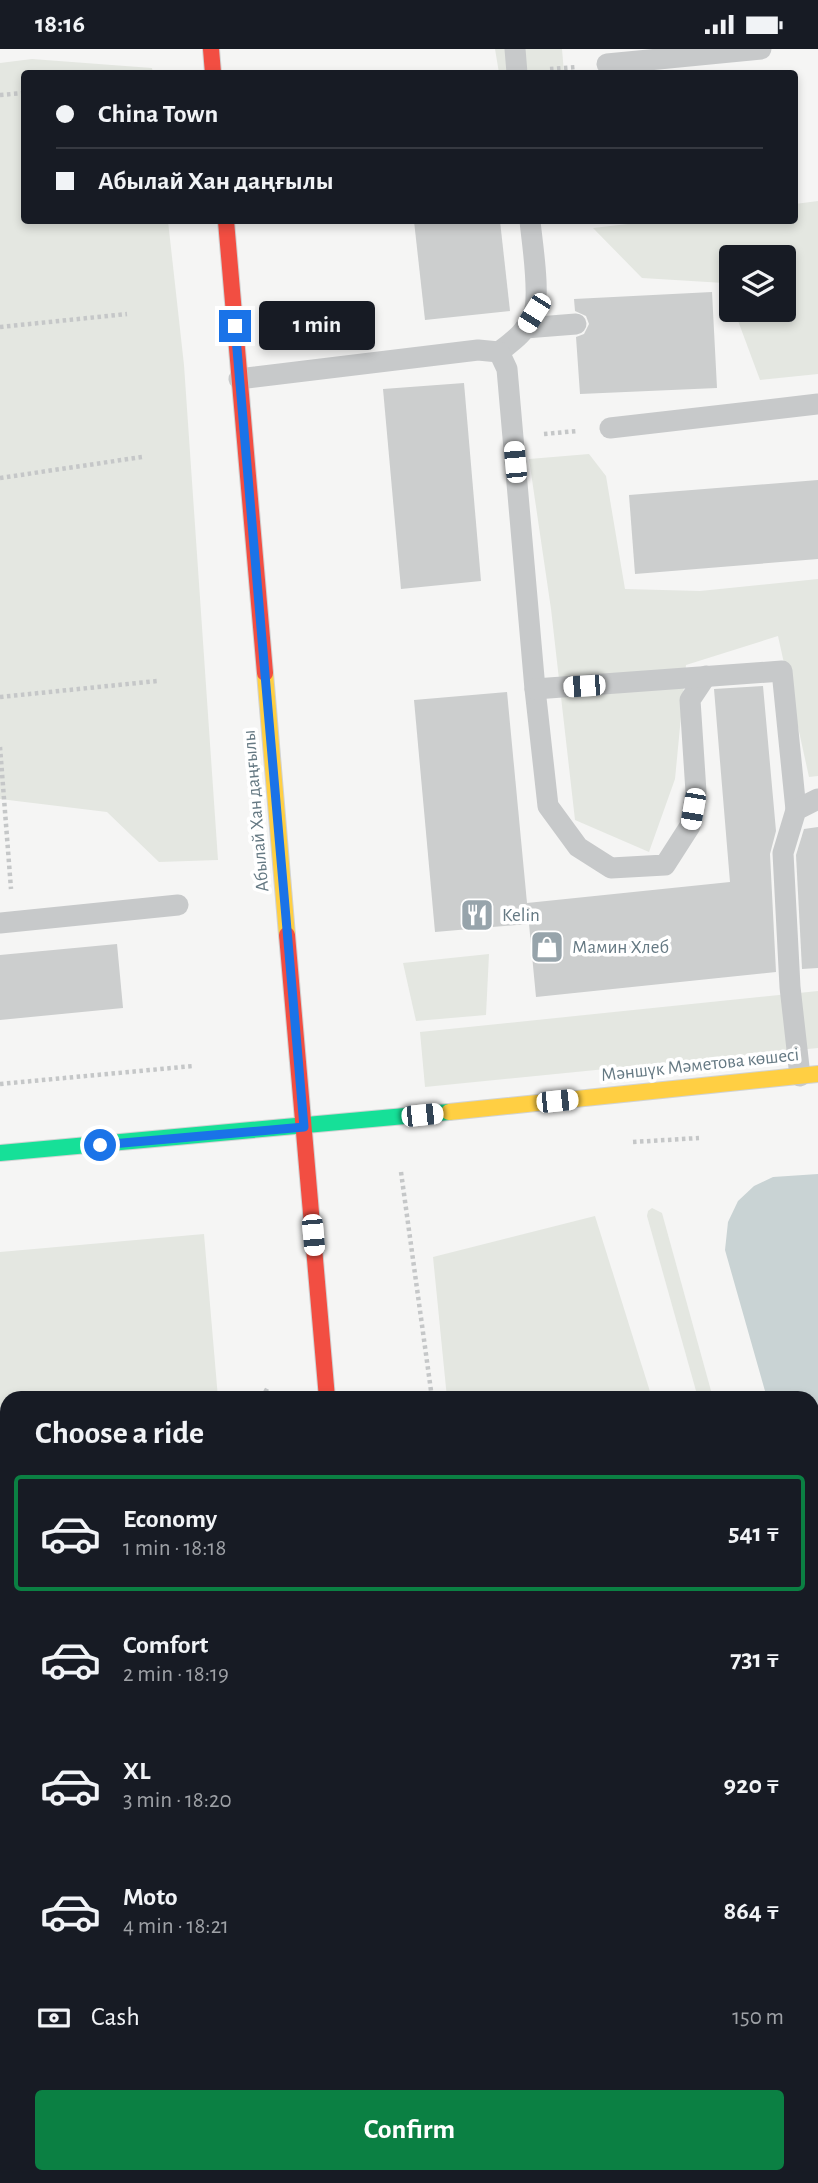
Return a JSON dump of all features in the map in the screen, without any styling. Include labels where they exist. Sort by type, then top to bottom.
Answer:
[{"type":"street","points":[[211,49],[213,70]]},
{"type":"street","name":"Абылай Хан даңғылы","points":[[226,224],[326,1391]]},
{"type":"street","name":"Мәншүк Мәметова көшесі","points":[[0,1153],[304,1127],[809,1075]]},
{"type":"lane","points":[[515,49],[517,70]]},
{"type":"lane","points":[[607,64],[761,49]]},
{"type":"lane","points":[[239,379],[478,350],[499,352],[520,335],[534,313],[536,287],[530,224]]},
{"type":"lane","points":[[525,328],[576,324]]},
{"type":"lane","points":[[499,352],[507,369],[548,806],[578,847],[611,869],[665,865],[690,826],[696,792],[690,700],[706,676]]},
{"type":"lane","points":[[610,428],[818,404]]},
{"type":"lane","points":[[535,689],[782,671],[796,810],[783,853],[790,987],[809,1075]]},
{"type":"lane","points":[[796,810],[818,799]]},
{"type":"lane","points":[[7,923],[178,905]]},
{"type":"path","points":[[547,70],[607,64]]},
{"type":"path","points":[[0,95],[21,93]]},
{"type":"path","points":[[0,327],[127,314]]},
{"type":"path","points":[[513,437],[610,428]]},
{"type":"path","points":[[0,478],[142,457]]},
{"type":"path","points":[[0,697],[157,681]]},
{"type":"path","points":[[0,747],[7,923]]},
{"type":"path","points":[[0,1084],[193,1066]]},
{"type":"path","points":[[633,1142],[699,1138]]},
{"type":"path","points":[[401,1172],[431,1391]]},
{"type":"path","points":[[266,1391],[268,1387]]},
{"type":"shaded area","points":[[495,49],[562,49],[564,70],[498,70]]},
{"type":"shaded area","points":[[32,59],[152,68],[21,70],[21,224],[168,224],[184,365],[218,860],[159,862],[107,812],[0,799],[0,63]]},
{"type":"shaded area","points":[[818,201],[818,374],[760,380],[738,322],[796,322],[796,245],[719,245],[719,283],[642,278],[593,228],[628,224],[798,224],[798,204]]},
{"type":"shaded area","points":[[589,454],[606,476],[625,589],[700,591],[818,579],[818,776],[809,777],[778,636],[686,665],[675,779],[649,852],[575,820],[551,609],[529,459]]},
{"type":"shaded area","points":[[489,954],[486,1015],[416,1021],[403,963]]},
{"type":"shaded area","points":[[818,991],[818,1048],[425,1087],[420,1032]]},
{"type":"shaded area","points":[[818,1174],[818,1391],[765,1391],[725,1250],[728,1222],[738,1201],[754,1186],[773,1177]]},
{"type":"shaded area","points":[[652,1208],[662,1213],[711,1391],[696,1391],[647,1216]]},
{"type":"shaded area","points":[[595,1216],[650,1391],[446,1391],[433,1257]]},
{"type":"shaded area","points":[[204,1234],[217,1391],[0,1391],[0,1252]]},
{"type":"building","points":[[414,224],[500,224],[510,311],[425,320]]},
{"type":"building","points":[[712,292],[717,388],[580,394],[576,337],[584,334],[589,324],[586,316],[575,311],[574,299]]},
{"type":"building","points":[[464,383],[481,581],[401,589],[383,389]]},
{"type":"building","points":[[818,480],[818,559],[635,574],[629,495]]},
{"type":"building","points":[[763,686],[776,831],[770,854],[776,972],[536,997],[527,903],[730,882],[714,689]]},
{"type":"building","points":[[507,692],[529,924],[435,932],[414,700]]},
{"type":"building","points":[[818,827],[818,968],[802,969],[796,855],[804,829]]},
{"type":"building","points":[[117,944],[123,1008],[0,1020],[0,955]]},
{"type":"traffic: fast","points":[[0,1153],[449,1112]]},
{"type":"traffic: slow","points":[[265,673],[287,935]]},
{"type":"traffic: slow","points":[[449,1112],[818,1074]]},
{"type":"traffic: jam","points":[[211,49],[213,70]]},
{"type":"traffic: jam","points":[[226,224],[265,673]]},
{"type":"traffic: jam","points":[[287,935],[326,1391]]},
{"type":"place","name":"Kelin","points":[[477,915]]},
{"type":"place","name":"Мамин Хлеб","points":[[547,947]]},
{"type":"route","points":[[100,1145],[304,1127],[235,326]]}]
